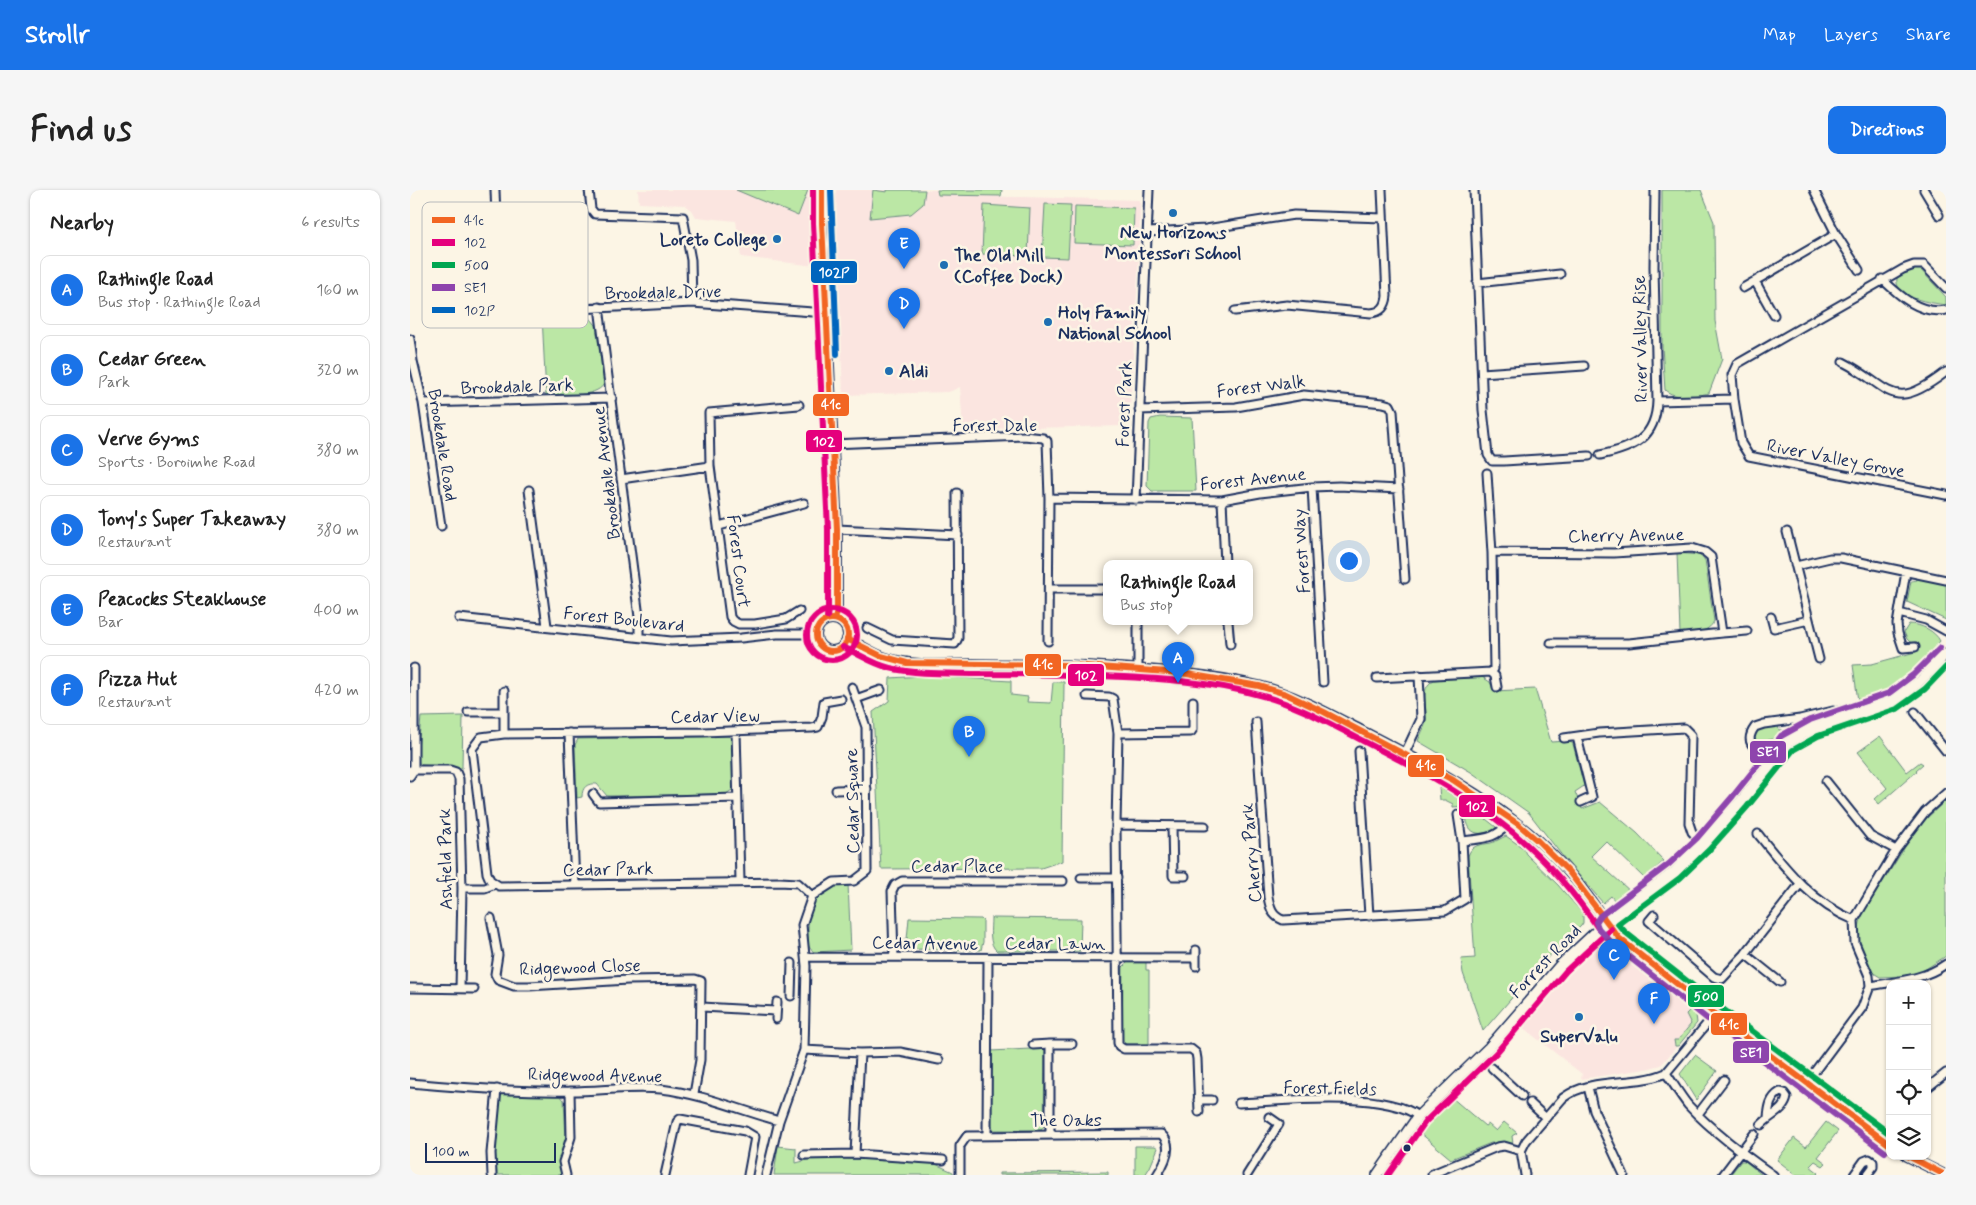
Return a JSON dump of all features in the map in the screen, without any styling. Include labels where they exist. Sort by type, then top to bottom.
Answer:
[{"type":"street","points":[[589,190],[591,209],[595,214],[683,216],[691,260],[692,303]]},
{"type":"street","points":[[822,190],[837,529],[837,611],[835,619]]},
{"type":"street","name":"Forest Park","points":[[1136,500],[1144,270],[1148,232],[1149,190]]},
{"type":"street","points":[[1235,311],[1276,305],[1307,306],[1371,313],[1381,310],[1385,305],[1387,296],[1382,190]]},
{"type":"street","points":[[1474,190],[1477,282],[1487,450],[1492,461],[1589,456]]},
{"type":"street","name":"River Valley Rise","points":[[1600,455],[1629,447],[1645,437],[1655,419],[1657,401],[1654,270],[1655,190]]},
{"type":"street","points":[[1814,190],[1836,234],[1859,270]]},
{"type":"street","points":[[1924,190],[1938,215]]},
{"type":"street","points":[[1148,232],[1206,229],[1294,215],[1383,218]]},
{"type":"street","points":[[1743,288],[1836,234]]},
{"type":"street","name":"River Valley Grove","points":[[1946,288],[1924,265],[1914,265],[1882,280],[1737,364],[1732,375],[1741,443],[1749,456],[1946,495]]},
{"type":"street","points":[[1477,282],[1560,274]]},
{"type":"street","points":[[1882,280],[1900,296],[1917,307],[1935,312],[1946,310]]},
{"type":"street","points":[[1756,281],[1774,315]]},
{"type":"street","name":"Brookdale Drive","points":[[588,308],[692,303],[826,313]]},
{"type":"street","name":"Brookdale Avenue","points":[[600,307],[639,617],[639,636]]},
{"type":"street","name":"Brookdale Road","points":[[410,339],[412,361],[423,403],[441,526]]},
{"type":"street","points":[[1843,362],[1882,389],[1896,395],[1911,395],[1946,372]]},
{"type":"street","points":[[1482,373],[1584,366]]},
{"type":"street","name":"Forest Walk","points":[[1139,410],[1229,407],[1308,395],[1385,403],[1392,410],[1405,579]]},
{"type":"street","name":"Brookdale Park","points":[[423,403],[612,398]]},
{"type":"street","points":[[1657,401],[1734,399]]},
{"type":"street","name":"Forest Court","points":[[798,405],[709,413],[710,466],[730,617],[739,624],[763,622],[786,619],[799,611]]},
{"type":"street","name":"Forest Dale","points":[[832,444],[1024,436],[1043,438],[1047,442],[1048,447],[1048,641]]},
{"type":"street","points":[[621,479],[710,466]]},
{"type":"street","points":[[1487,473],[1492,552],[1495,665],[1491,672]]},
{"type":"street","name":"Forest Avenue","points":[[1049,498],[1222,500],[1260,492],[1339,486],[1399,489]]},
{"type":"street","name":"Forest Way","points":[[1312,488],[1323,682]]},
{"type":"street","points":[[529,490],[547,626]]},
{"type":"street","points":[[867,628],[892,640],[955,644],[958,638],[957,493]]},
{"type":"street","points":[[1222,500],[1226,560]]},
{"type":"street","points":[[719,526],[804,502]]},
{"type":"street","points":[[837,529],[958,535]]},
{"type":"street","points":[[1787,532],[1819,659]]},
{"type":"street","name":"Cherry Avenue","points":[[1492,552],[1614,552],[1672,548],[1698,549],[1708,554],[1712,561],[1722,633]]},
{"type":"street","points":[[1796,566],[1830,558],[1841,558],[1946,580]]},
{"type":"street","points":[[1906,572],[1899,613],[1898,633],[1903,648],[1915,647]]},
{"type":"street","points":[[1049,589],[1103,589]]},
{"type":"street","points":[[1899,613],[1926,620],[1946,631]]},
{"type":"street","points":[[1771,617],[1774,628],[1809,620]]},
{"type":"street","name":"Forest Boulevard","points":[[460,618],[639,636],[671,641],[741,638],[777,634],[816,634]]},
{"type":"street","points":[[835,619],[847,629],[845,644],[837,650],[826,650],[818,644],[816,634],[817,628],[824,621],[835,619]]},
{"type":"street","points":[[1138,625],[1138,669]]},
{"type":"street","points":[[1228,625],[1230,644]]},
{"type":"street","points":[[1551,644],[1629,643],[1747,631]]},
{"type":"street","points":[[847,639],[886,658],[904,662],[1138,669],[1224,679],[1278,691],[1331,715],[1470,788],[1512,820],[1538,841],[1561,864],[1585,893],[1605,923],[1619,938],[1715,1014],[1886,1142]]},
{"type":"street","name":"Forrest Road","points":[[1377,1175],[1418,1116],[1488,1047],[1560,965],[1605,923],[1676,871],[1755,783],[1787,743],[1803,733],[1893,701],[1919,682],[1946,654]]},
{"type":"street","points":[[411,772],[412,678],[414,668]]},
{"type":"street","points":[[1377,678],[1491,672],[1496,676],[1496,687]]},
{"type":"street","points":[[1405,753],[1421,719],[1419,675]]},
{"type":"street","name":"Cedar Square","points":[[812,896],[834,882],[854,880],[867,871],[866,728],[852,687]]},
{"type":"street","points":[[856,699],[880,690]]},
{"type":"street","points":[[495,884],[490,880],[487,873],[472,749],[481,737],[504,734],[504,692]]},
{"type":"street","points":[[1087,696],[1109,697],[1113,699],[1118,733],[1116,825],[1117,958],[1196,962],[1196,950]]},
{"type":"street","name":"Cedar View","points":[[504,734],[736,731],[818,727],[822,717],[824,702],[841,699]]},
{"type":"street","points":[[1118,733],[1191,732],[1193,729],[1193,701]]},
{"type":"street","points":[[1773,759],[1754,748],[1750,743],[1750,737],[1755,727],[1833,711]]},
{"type":"street","points":[[468,712],[504,712]]},
{"type":"street","points":[[1915,712],[1946,751]]},
{"type":"street","name":"Cherry Park","points":[[1256,722],[1268,897],[1270,910],[1277,918],[1283,920],[1445,911],[1465,899],[1462,841],[1458,815]]},
{"type":"street","points":[[1564,738],[1599,733],[1684,728],[1691,735],[1689,823],[1692,832],[1702,844]]},
{"type":"street","points":[[736,731],[740,881]]},
{"type":"street","points":[[569,733],[575,885]]},
{"type":"street","points":[[1577,737],[1592,797],[1581,802]]},
{"type":"street","points":[[1359,752],[1369,916]]},
{"type":"street","name":"Ashfield Park","points":[[411,772],[450,770],[456,772],[459,779],[462,888],[460,989]]},
{"type":"street","points":[[1826,781],[1870,836],[1896,850]]},
{"type":"street","points":[[836,790],[867,789]]},
{"type":"street","points":[[1806,1083],[1862,1008],[1870,986],[1869,976],[1855,943],[1854,920],[1896,850],[1925,812],[1946,793]]},
{"type":"street","points":[[593,794],[599,802],[737,798]]},
{"type":"street","points":[[1462,841],[1499,834],[1512,820]]},
{"type":"street","points":[[1116,825],[1205,826]]},
{"type":"street","points":[[1172,826],[1174,876],[1184,876]]},
{"type":"street","points":[[1758,834],[1800,884],[1836,912],[1854,920]]},
{"type":"street","points":[[1081,878],[1117,878]]},
{"type":"street","name":"Cedar Park","points":[[462,888],[485,888],[495,884],[499,886],[740,881],[798,884],[812,896]]},
{"type":"street","name":"Cedar Place","points":[[894,957],[892,891],[895,885],[902,881],[1063,881]]},
{"type":"street","points":[[1654,914],[1649,921],[1714,977],[1722,979],[1745,954],[1800,884]]},
{"type":"street","points":[[766,1175],[779,1121],[804,1050],[806,956],[802,925],[812,896]]},
{"type":"street","name":"Ridgewood Close","points":[[491,918],[498,956],[495,974],[498,980],[514,986],[628,980],[695,979],[701,981],[700,1060],[694,1094]]},
{"type":"street","points":[[1745,954],[1780,982]]},
{"type":"street","name":"Cedar Avenue","points":[[806,956],[988,958],[987,1136]]},
{"type":"street","name":"Cedar Lawn","points":[[988,958],[1117,958],[1119,1046],[1124,1049],[1191,1049],[1196,1054],[1197,1059],[1199,1112]]},
{"type":"street","points":[[792,963],[792,996]]},
{"type":"street","points":[[1870,986],[1920,977],[1934,972],[1946,964]]},
{"type":"street","points":[[792,979],[806,978]]},
{"type":"street","points":[[410,988],[474,989]]},
{"type":"street","points":[[776,1019],[777,1002]]},
{"type":"street","points":[[702,1006],[776,1011]]},
{"type":"street","points":[[1525,1175],[1521,1151],[1526,1141],[1569,1093],[1588,1087],[1666,1073],[1715,1014]]},
{"type":"street","points":[[1050,1044],[1050,1135]]},
{"type":"street","points":[[1033,1045],[1072,1044]]},
{"type":"street","points":[[804,1050],[860,1053],[900,1052],[939,1060]]},
{"type":"street","points":[[855,1154],[860,1053]]},
{"type":"street","points":[[1492,1068],[1522,1096]]},
{"type":"street","points":[[1666,1073],[1687,1104],[1741,1151],[1773,1175]]},
{"type":"street","points":[[1931,1085],[1946,1073]]},
{"type":"street","points":[[1698,1114],[1724,1080]]},
{"type":"street","name":"Ridgewood Avenue","points":[[410,1083],[498,1089],[570,1091],[638,1087],[694,1094],[779,1121]]},
{"type":"street","points":[[1588,1087],[1594,1111],[1624,1175]]},
{"type":"street","points":[[492,1175],[491,1153],[498,1089]]},
{"type":"street","points":[[566,1175],[563,1162],[571,1137],[570,1091]]},
{"type":"street","points":[[1198,1100],[1212,1100]]},
{"type":"street","name":"Forest Fields","points":[[1238,1103],[1347,1100],[1394,1106],[1418,1116]]},
{"type":"street","points":[[1530,1103],[1546,1118]]},
{"type":"street","points":[[1247,1175],[1279,1124],[1269,1117]]},
{"type":"street","points":[[1761,1125],[1768,1117]]},
{"type":"street","points":[[665,1175],[677,1122],[680,1119],[745,1131],[754,1137],[748,1175]]},
{"type":"street","name":"The Oaks","points":[[960,1175],[960,1146],[967,1136],[1161,1134],[1166,1138],[1168,1144],[1164,1164],[1157,1175]]},
{"type":"street","points":[[1723,1175],[1754,1134]]},
{"type":"street","points":[[1432,1174],[1497,1147],[1504,1146],[1521,1151]]},
{"type":"street","points":[[804,1155],[855,1154],[942,1160]]},
{"type":"street","points":[[1444,1159],[1447,1168]]},
{"type":"street","points":[[1854,1175],[1864,1161],[1869,1159],[1873,1162],[1873,1167],[1867,1175]]},
{"type":"street","points":[[1915,1160],[1945,1175]]},
{"type":"shaded area","name":"Loreto College","points":[[638,190],[819,190],[815,212],[815,266],[741,257],[736,221],[696,217],[692,210],[685,205],[639,203]]},
{"type":"shaded area","name":"Holy Family National School","points":[[836,190],[937,190],[938,195],[1140,200],[1139,256],[1129,426],[963,429],[960,387],[949,392],[843,395],[833,200]]},
{"type":"shaded area","points":[[1601,945],[1609,947],[1696,1015],[1698,1019],[1697,1023],[1661,1065],[1581,1079],[1582,1074],[1521,1026],[1571,970]]},
{"type":"green space","points":[[736,190],[808,190],[798,216]]},
{"type":"green space","points":[[873,190],[887,192],[887,190],[925,190],[923,204],[911,214],[870,218]]},
{"type":"green space","points":[[937,190],[1002,190],[1001,196],[938,195]]},
{"type":"green space","points":[[1662,190],[1701,190],[1714,222],[1715,321],[1722,359],[1709,393],[1680,396],[1665,390],[1662,347]]},
{"type":"green space","points":[[1045,204],[1071,205],[1068,258],[1042,257]]},
{"type":"green space","points":[[984,205],[1030,208],[1028,256],[982,254]]},
{"type":"green space","points":[[1075,206],[1134,208],[1133,245],[1074,243]]},
{"type":"green space","points":[[1914,267],[1919,268],[1946,297],[1946,305],[1915,298],[1901,290],[1897,285],[1897,278]]},
{"type":"green space","points":[[588,315],[596,325],[604,384],[594,392],[586,394],[546,396],[543,328],[588,328]]},
{"type":"green space","points":[[1160,417],[1192,418],[1196,491],[1152,491],[1147,486],[1149,423],[1151,419]]},
{"type":"green space","points":[[1677,553],[1699,555],[1705,560],[1714,621],[1704,630],[1680,633]]},
{"type":"green space","points":[[1917,578],[1946,584],[1946,620],[1907,602],[1911,581],[1917,580]]},
{"type":"green space","points":[[1909,624],[1927,629],[1935,634],[1940,641],[1904,680],[1893,689],[1870,702],[1858,706],[1808,713],[1858,701],[1853,665],[1872,664],[1919,651],[1917,642],[1910,642],[1904,632]]},
{"type":"green space","points":[[923,676],[1011,681],[1011,695],[1028,697],[1027,702],[1051,703],[1053,682],[1064,682],[1062,861],[1041,868],[881,869],[873,712],[889,701],[890,678]]},
{"type":"green space","points":[[1482,677],[1490,682],[1494,691],[1535,689],[1551,742],[1569,741],[1573,744],[1584,786],[1575,792],[1582,809],[1600,802],[1637,833],[1664,861],[1644,878],[1606,841],[1591,856],[1631,892],[1618,902],[1611,896],[1603,903],[1564,858],[1529,813],[1471,772],[1418,741],[1426,722],[1425,693],[1429,684],[1434,680]]},
{"type":"green space","points":[[463,716],[462,768],[422,765],[418,762],[416,753],[418,750],[421,717]]},
{"type":"green space","points":[[1802,722],[1775,741],[1772,739],[1768,740],[1766,744],[1769,748],[1761,746],[1754,737],[1757,730],[1762,727],[1778,725],[1779,730],[1789,729],[1789,724]]},
{"type":"green space","points":[[728,736],[732,739],[733,787],[726,794],[607,796],[597,784],[593,784],[586,786],[582,797],[577,798],[575,745],[578,739]]},
{"type":"green space","points":[[1880,736],[1907,772],[1920,762],[1923,764],[1879,804],[1875,799],[1887,788],[1858,752]]},
{"type":"green space","points":[[1439,787],[1467,804],[1496,827],[1495,830],[1480,833],[1471,830],[1468,825],[1465,806],[1453,807],[1453,804],[1440,800]]},
{"type":"green space","points":[[1946,800],[1946,956],[1921,972],[1903,976],[1880,977],[1872,972],[1859,944],[1858,931],[1862,915],[1905,847],[1926,819]]},
{"type":"green space","points":[[1506,836],[1523,848],[1526,854],[1558,885],[1583,914],[1583,923],[1544,961],[1483,1031],[1463,973],[1461,959],[1475,958],[1468,856],[1474,847],[1491,843]]},
{"type":"green space","points":[[838,884],[848,884],[851,950],[814,952],[808,943],[808,925],[811,909],[817,898]]},
{"type":"green space","points":[[909,918],[981,919],[983,921],[983,942],[981,950],[903,949],[900,939],[907,939]]},
{"type":"green space","points":[[991,918],[1081,919],[1080,951],[997,951],[991,940]]},
{"type":"green space","points":[[1128,962],[1146,962],[1146,970],[1149,970],[1149,1044],[1126,1044],[1122,1040],[1123,967]]},
{"type":"green space","points":[[1690,1010],[1696,1015],[1697,1023],[1678,1046],[1675,1046],[1674,1040],[1678,1040],[1691,1024],[1686,1014]]},
{"type":"green space","points":[[1042,1048],[1045,1050],[1044,1126],[1041,1130],[994,1130],[991,1124],[991,1051]]},
{"type":"green space","points":[[1695,1055],[1717,1071],[1696,1100],[1680,1074]]},
{"type":"green space","points":[[505,1091],[558,1093],[564,1100],[566,1140],[559,1161],[561,1175],[497,1175],[495,1148],[499,1096]]},
{"type":"green space","points":[[1451,1097],[1485,1126],[1488,1124],[1496,1131],[1504,1122],[1517,1133],[1512,1136],[1513,1144],[1491,1143],[1451,1159],[1419,1132]]},
{"type":"green space","points":[[1826,1122],[1838,1131],[1818,1157],[1826,1163],[1823,1166],[1815,1161],[1810,1166],[1819,1173],[1817,1175],[1796,1175],[1777,1160],[1794,1138],[1806,1147]]},
{"type":"green space","points":[[778,1146],[796,1148],[796,1163],[815,1158],[929,1161],[953,1172],[953,1175],[774,1175]]},
{"type":"green space","points":[[1135,1146],[1155,1146],[1158,1148],[1145,1175],[1135,1175]]},
{"type":"green space","points":[[1741,1161],[1745,1161],[1762,1175],[1730,1175]]},
{"type":"green space","points":[[1108,1172],[1108,1175],[999,1175],[999,1173]]},
{"type":"transit line","name":"102","points":[[813,190],[828,529],[827,617]]},
{"type":"transit line","name":"41c","points":[[822,190],[837,529],[837,611],[835,619]]},
{"type":"transit line","name":"102P","points":[[831,190],[837,354]]},
{"type":"transit line","name":"102","points":[[832,610],[850,617],[857,635],[850,653],[832,660],[814,653],[807,635],[814,617],[832,610]]},
{"type":"transit line","name":"41c","points":[[832,619],[838,620],[843,624],[847,629],[848,635],[847,641],[843,646],[838,650],[832,651],[826,650],[821,646],[817,641],[816,635],[817,629],[821,624],[826,620],[832,619]]},
{"type":"transit line","name":"41c","points":[[847,639],[881,656],[907,663],[1071,665],[1181,673],[1259,686],[1286,694],[1324,712],[1453,780],[1518,824],[1569,872],[1619,938],[1715,1014],[1886,1142]]},
{"type":"transit line","name":"102","points":[[843,647],[884,666],[913,672],[1160,679],[1220,686],[1273,699],[1325,721],[1433,778],[1494,818],[1522,840],[1548,865],[1574,894],[1598,928]]},
{"type":"transit line","name":"SE1","points":[[1885,1152],[1710,1021],[1614,945],[1598,928],[1596,922],[1600,916],[1669,864],[1697,838],[1781,736],[1810,720],[1889,693],[1913,675],[1940,648]]},
{"type":"transit line","name":"500","points":[[1886,1131],[1720,1007],[1625,932],[1618,924],[1680,878],[1709,850],[1793,750],[1818,736],[1897,709],[1925,689],[1946,667]]},
{"type":"transit line","name":"102","points":[[1388,1175],[1425,1122],[1496,1053],[1566,971],[1611,929]]},
{"type":"transit line","name":"41c","points":[[1916,1160],[1945,1175]]},
{"type":"place","name":"New Horizons Montessori School","points":[[1173,213]]},
{"type":"place","name":"Loreto College","points":[[777,239]]},
{"type":"place","name":"The Old Mill (Coffee Dock)","points":[[944,265]]},
{"type":"place","name":"Peacocks Steakhouse","points":[[904,269]]},
{"type":"place","name":"Holy Family National School","points":[[1048,322]]},
{"type":"place","name":"Tony's Super Takeaway","points":[[904,329]]},
{"type":"place","name":"Aldi","points":[[889,371]]},
{"type":"place","name":"Rathingle Road","points":[[1178,683]]},
{"type":"place","name":"Cedar Green","points":[[969,757]]},
{"type":"place","name":"Verve Gyms","points":[[1614,980]]},
{"type":"place","name":"SuperValu","points":[[1579,1017]]},
{"type":"place","name":"Pizza Hut","points":[[1654,1024]]}]
